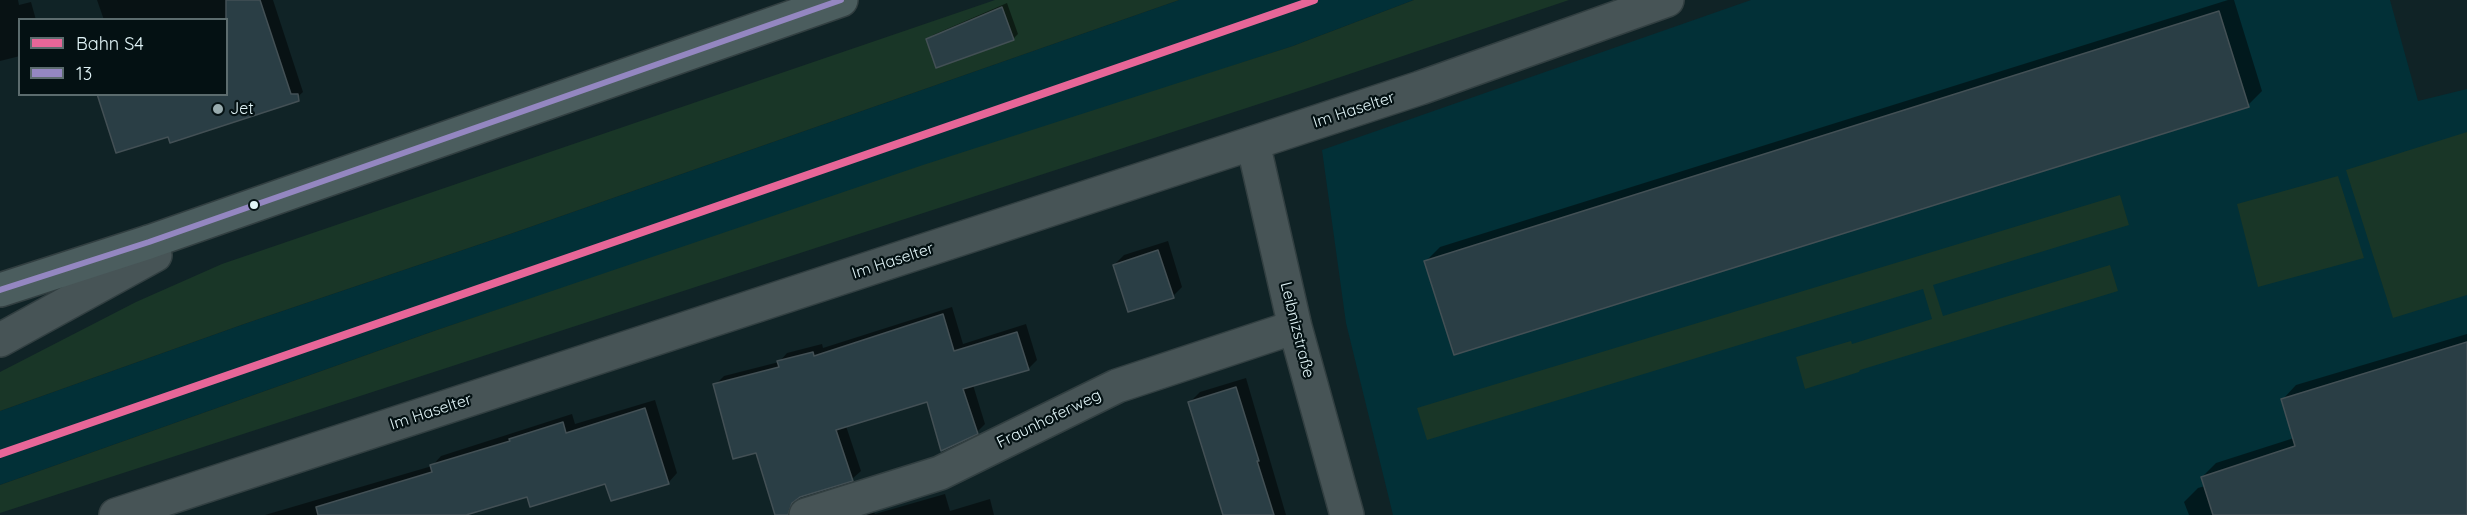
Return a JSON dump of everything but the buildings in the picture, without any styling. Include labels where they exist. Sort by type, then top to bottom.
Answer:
[{"type":"main road","points":[[0,290],[149,242],[842,0]]},
{"type":"street","name":"Im Haselter","points":[[116,515],[1420,88],[1667,0]]},
{"type":"street","name":"Leibnizstraße","points":[[1253,143],[1295,327],[1347,515]]},
{"type":"street","points":[[0,340],[155,255],[149,242]]},
{"type":"street","name":"Fraunhoferweg","points":[[806,515],[940,473],[1117,386],[1295,327]]},
{"type":"shaded area","points":[[1179,0],[1414,0],[1293,46],[437,330],[0,485],[0,411],[244,324],[510,234]]},
{"type":"shaded area","points":[[1751,0],[2390,0],[2418,101],[2467,89],[2467,515],[1393,515],[1346,323],[1322,150]]},
{"type":"green space","points":[[995,0],[1179,0],[510,234],[244,324],[0,411],[0,372],[136,302],[222,264]]},
{"type":"green space","points":[[1414,0],[1569,0],[1305,89],[0,513],[0,485],[437,330],[923,165],[1293,46]]},
{"type":"green space","points":[[2467,132],[2467,295],[2393,318],[2346,170]]},
{"type":"green space","points":[[2338,176],[2364,258],[2258,287],[2237,204]]},
{"type":"green space","points":[[2120,195],[2129,225],[1933,285],[1943,316],[2110,265],[2118,291],[1805,389],[1796,357],[1851,341],[1852,344],[1932,319],[1923,289],[1427,440],[1417,408]]},
{"type":"rail line","name":"S4","points":[[0,454],[1314,0]]},
{"type":"transit line","name":"13","points":[[0,290],[149,242],[841,0]]},
{"type":"place","name":"Jet","points":[[218,109]]}]
